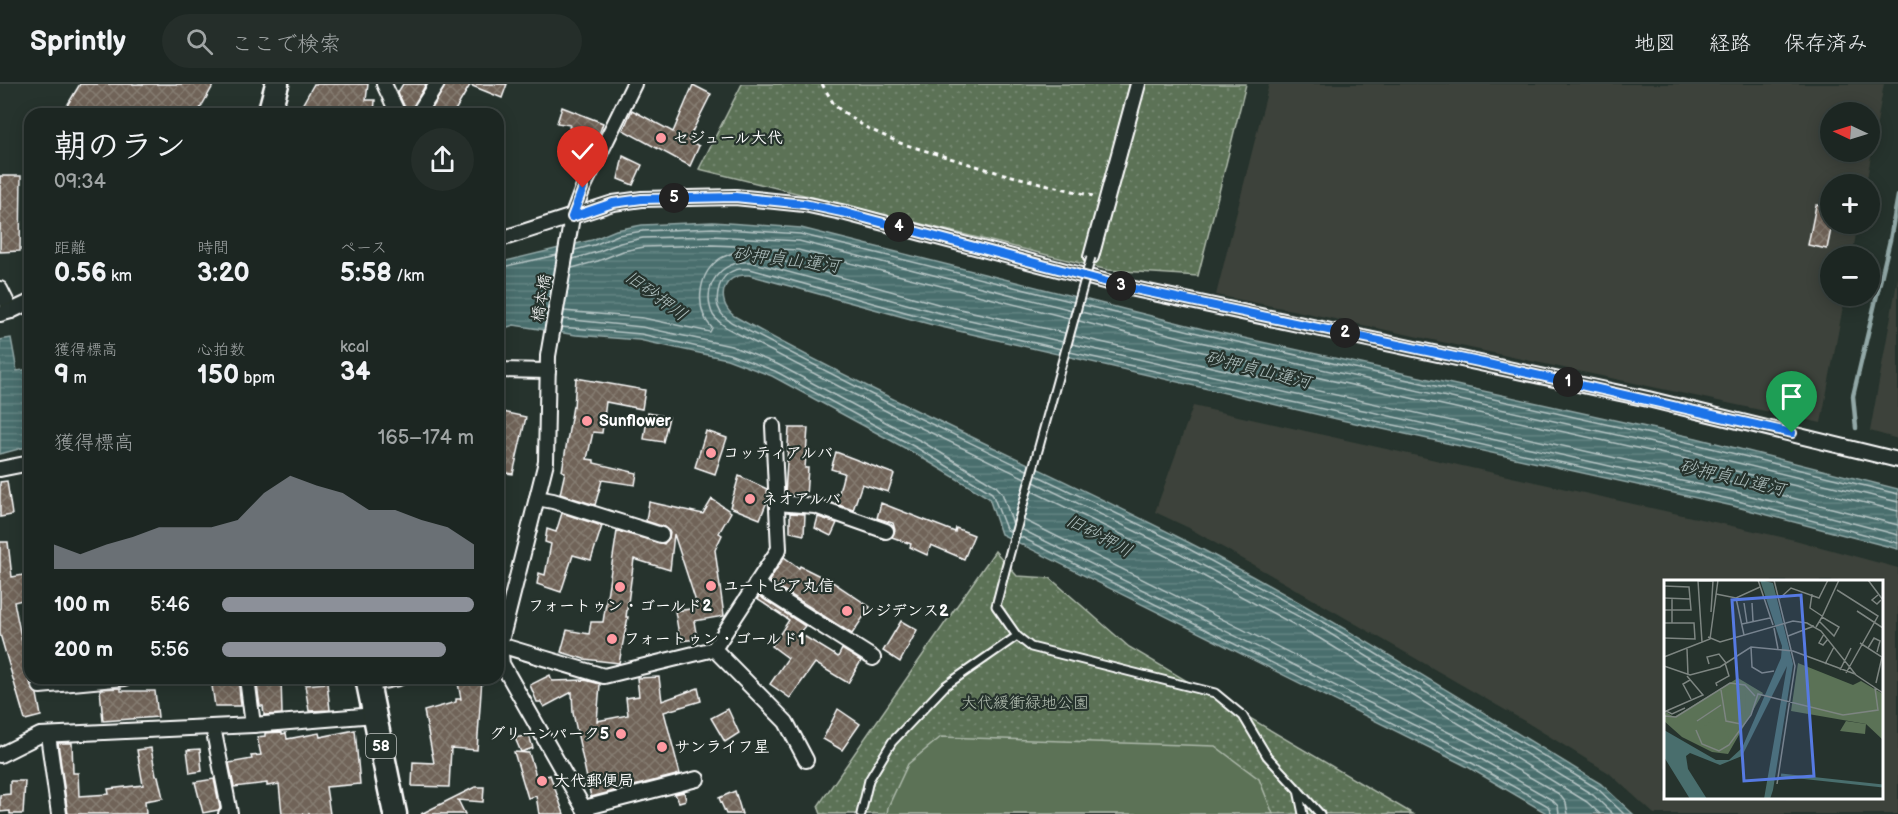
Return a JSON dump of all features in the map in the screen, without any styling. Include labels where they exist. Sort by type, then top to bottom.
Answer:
[{"type":"main road","points":[[271,108],[277,84]]},
{"type":"main road","name":"58","points":[[369,684],[395,814]]},
{"type":"street","points":[[384,84],[395,108]]},
{"type":"street","points":[[422,108],[437,84]]},
{"type":"street","name":"橋本橋","points":[[504,629],[546,462],[548,356],[572,217],[583,188],[634,84]]},
{"type":"street","points":[[1091,257],[1138,84]]},
{"type":"street","points":[[504,238],[613,203],[642,199],[735,197],[804,204],[1130,288],[1545,376],[1898,460]]},
{"type":"street","points":[[0,290],[6,313],[24,305]]},
{"type":"street","points":[[504,370],[548,371]]},
{"type":"street","points":[[504,650],[604,676],[714,649],[779,549],[773,426]]},
{"type":"street","points":[[0,469],[24,464]]},
{"type":"street","points":[[537,498],[553,501],[661,536]]},
{"type":"street","points":[[777,503],[814,506],[886,531]]},
{"type":"street","points":[[756,584],[873,658]]},
{"type":"street","points":[[714,649],[786,722],[806,760]]},
{"type":"street","points":[[504,668],[586,811],[697,779]]},
{"type":"street","points":[[40,686],[61,684]]},
{"type":"street","points":[[248,684],[253,725]]},
{"type":"street","points":[[0,755],[40,735],[253,725],[375,715]]},
{"type":"street","points":[[213,727],[230,813],[226,814]]},
{"type":"street","points":[[48,735],[59,814]]},
{"type":"lane","points":[[1091,257],[996,606],[1017,636],[1031,647],[1215,693],[1243,716],[1267,756],[1320,814]]},
{"type":"lane","points":[[861,814],[869,780],[892,742],[945,686],[1017,636]]},
{"type":"lane","points":[[1298,789],[1303,814]]},
{"type":"path","points":[[822,84],[835,106],[865,127],[900,142],[996,172],[1106,199]]},
{"type":"shaded area","points":[[1269,84],[1884,84],[1880,106],[1880,102],[1820,102],[1820,162],[1870,162],[1868,174],[1820,174],[1820,234],[1856,234],[1854,246],[1820,246],[1820,306],[1843,306],[1821,423],[1216,295]]},
{"type":"shaded area","points":[[1898,277],[1898,439],[1870,431]]},
{"type":"shaded area","points":[[1193,406],[1795,540],[1898,568],[1898,814],[1654,814],[1609,773],[1526,722],[1189,528],[1155,512]]},
{"type":"green space","points":[[742,84],[1246,84],[1198,276],[1108,270],[699,169]]},
{"type":"green space","name":"大代緩衝緑地公園","points":[[995,551],[1017,576],[1050,578],[1129,647],[1413,814],[821,814],[818,806]]},
{"type":"green space","points":[[941,737],[1215,746],[1259,779],[1273,814],[887,814],[908,764]]},
{"type":"water","points":[[713,222],[801,228],[1203,329],[1696,438],[1898,489],[1898,549],[1733,506],[1337,419],[933,325],[749,275],[733,278],[727,283],[723,296],[728,310],[734,316],[899,402],[1122,509],[1232,565],[1392,657],[1601,784],[1633,814],[1548,814],[1468,767],[1001,534],[989,498],[914,453],[772,376],[727,359],[639,340],[576,335],[514,325],[504,328],[504,262],[592,240],[616,230],[642,225]]},
{"type":"water","points":[[11,338],[17,371],[24,370],[24,448],[0,454],[0,340]]},
{"type":"building","points":[[80,84],[214,84],[200,108],[66,108]]},
{"type":"building","points":[[314,84],[368,84],[366,100],[375,100],[374,108],[300,108]]},
{"type":"building","points":[[403,84],[426,84],[412,108],[405,108],[398,92]]},
{"type":"building","points":[[446,84],[507,84],[502,98],[470,85],[457,108],[432,108]]},
{"type":"building","name":"セジュール大代","points":[[693,85],[711,94],[688,140],[699,146],[690,166],[623,130],[632,110],[673,132]]},
{"type":"building","points":[[562,107],[603,123],[598,137],[569,127],[570,125],[557,123]]},
{"type":"building","points":[[623,156],[642,165],[633,185],[618,179]]},
{"type":"building","points":[[0,176],[21,176],[20,251],[0,252]]},
{"type":"building","points":[[1816,205],[1820,206],[1820,234],[1830,234],[1828,246],[1820,248],[1808,245]]},
{"type":"building","points":[[576,378],[645,390],[642,409],[606,402],[602,433],[593,432],[587,459],[594,460],[594,463],[637,473],[635,485],[602,480],[595,505],[560,494],[574,407]]},
{"type":"building","points":[[504,412],[526,417],[513,474],[504,473]]},
{"type":"building","points":[[648,413],[669,417],[663,442],[644,439]]},
{"type":"building","points":[[789,428],[808,428],[805,468],[808,468],[806,496],[785,495]]},
{"type":"building","name":"コッティアルバ","points":[[706,431],[727,438],[715,474],[695,467]]},
{"type":"building","points":[[836,452],[894,474],[888,492],[862,484],[853,510],[836,504],[844,473],[831,469]]},
{"type":"building","name":"ネオアルバ","points":[[739,476],[767,489],[768,499],[760,519],[730,507]]},
{"type":"building","points":[[7,481],[12,515],[0,517],[0,482]]},
{"type":"building","points":[[712,499],[731,512],[719,533],[722,535],[715,550],[724,616],[694,621],[697,639],[680,641],[675,611],[698,608],[674,534],[670,570],[634,559],[626,617],[628,617],[619,663],[584,659],[561,652],[567,630],[589,634],[591,622],[603,622],[617,531],[664,544],[670,532],[664,527],[646,521],[649,502],[703,514]]},
{"type":"building","points":[[881,503],[955,532],[956,528],[974,535],[964,559],[931,545],[927,555],[910,547],[911,544],[892,537],[895,530],[893,523],[877,518]]},
{"type":"building","points":[[562,513],[602,526],[591,560],[573,555],[561,592],[537,584],[539,573],[545,575],[551,544],[545,542],[547,529],[556,532]]},
{"type":"building","points":[[790,513],[805,514],[804,535],[790,532]]},
{"type":"building","points":[[818,517],[837,523],[831,536],[815,528]]},
{"type":"building","points":[[0,542],[8,542],[12,577],[24,575],[24,600],[14,602],[24,652],[24,684],[30,684],[37,694],[41,716],[25,720],[0,634]]},
{"type":"building","points":[[784,557],[799,568],[800,566],[834,583],[870,607],[852,634],[769,581]]},
{"type":"building","points":[[759,596],[805,626],[799,633],[838,657],[842,649],[861,661],[848,683],[815,663],[790,698],[770,684],[788,658],[772,646],[789,620],[757,599]]},
{"type":"building","points":[[901,621],[917,630],[900,662],[883,651]]},
{"type":"building","points":[[550,675],[552,681],[585,680],[600,684],[597,721],[628,715],[626,698],[639,696],[637,678],[659,677],[662,701],[698,688],[701,701],[664,712],[680,774],[591,797],[573,713],[572,692],[544,707],[541,702],[537,702],[530,685]]},
{"type":"building","points":[[212,684],[239,684],[241,706],[215,706]]},
{"type":"building","points":[[257,684],[281,684],[282,714],[264,715],[263,706],[260,706]]},
{"type":"building","points":[[327,684],[330,710],[309,711],[305,685]]},
{"type":"building","points":[[458,684],[482,684],[477,750],[451,748],[449,787],[412,786],[413,762],[434,763],[424,711],[461,699]]},
{"type":"building","points":[[121,688],[121,691],[155,691],[158,717],[103,721],[100,689]]},
{"type":"building","points":[[728,709],[739,733],[725,742],[711,718]]},
{"type":"building","points":[[838,709],[860,724],[842,750],[823,739]]},
{"type":"building","points":[[355,730],[360,784],[326,787],[330,814],[282,814],[279,784],[234,787],[229,763],[261,755],[257,737],[265,736],[265,733],[286,733],[287,739],[319,733],[320,737]]},
{"type":"building","points":[[529,735],[533,748],[521,752],[515,738]]},
{"type":"building","points":[[58,743],[72,743],[73,773],[78,773],[79,796],[109,794],[108,789],[143,785],[137,750],[151,748],[163,798],[145,801],[146,814],[68,814]]},
{"type":"building","points":[[200,749],[202,771],[190,773],[187,750]]},
{"type":"building","points":[[514,752],[529,753],[537,779],[550,775],[564,814],[539,814],[536,796],[528,798]]},
{"type":"building","points":[[214,779],[220,808],[203,813],[195,782]]},
{"type":"building","points":[[10,781],[25,781],[23,814],[10,814],[10,811],[0,812],[0,795],[10,794]]},
{"type":"building","points":[[475,787],[484,787],[483,802],[458,800],[465,814],[421,814]]},
{"type":"building","points":[[735,791],[742,814],[726,814],[719,798]]},
{"type":"building","points":[[684,792],[686,800],[679,802],[675,794]]},
{"type":"waterway","points":[[1856,428],[1853,396],[1890,240],[1898,196]]},
{"type":"place","name":"セジュール大代","points":[[661,138]]},
{"type":"place","name":"Sunflower","points":[[587,421]]},
{"type":"place","name":"コッティアルバ","points":[[711,453]]},
{"type":"place","name":"ネオアルバ","points":[[750,499]]},
{"type":"place","name":"ユートピア丸信","points":[[711,586]]},
{"type":"place","name":"フォートゥン・ゴールド2","points":[[620,587]]},
{"type":"place","name":"レジデンス2","points":[[847,611]]},
{"type":"place","name":"フォートゥン・ゴールド1","points":[[612,639]]},
{"type":"place","name":"グリーンパーク5","points":[[621,734]]},
{"type":"place","name":"サンライフ星","points":[[662,747]]},
{"type":"place","name":"大代郵便局","points":[[542,781]]},
{"type":"route","points":[[583,188],[572,217],[613,203],[642,199],[735,197],[804,204],[1130,288],[1488,364],[1792,433]]},
{"type":"water label","name":"砂押貞山運河","points":[[786,260]]},
{"type":"water label","name":"旧砂押川","points":[[656,296]]},
{"type":"water label","name":"砂押貞山運河","points":[[1258,370]]},
{"type":"water label","name":"砂押貞山運河","points":[[1732,478]]},
{"type":"water label","name":"旧砂押川","points":[[1099,536]]}]
